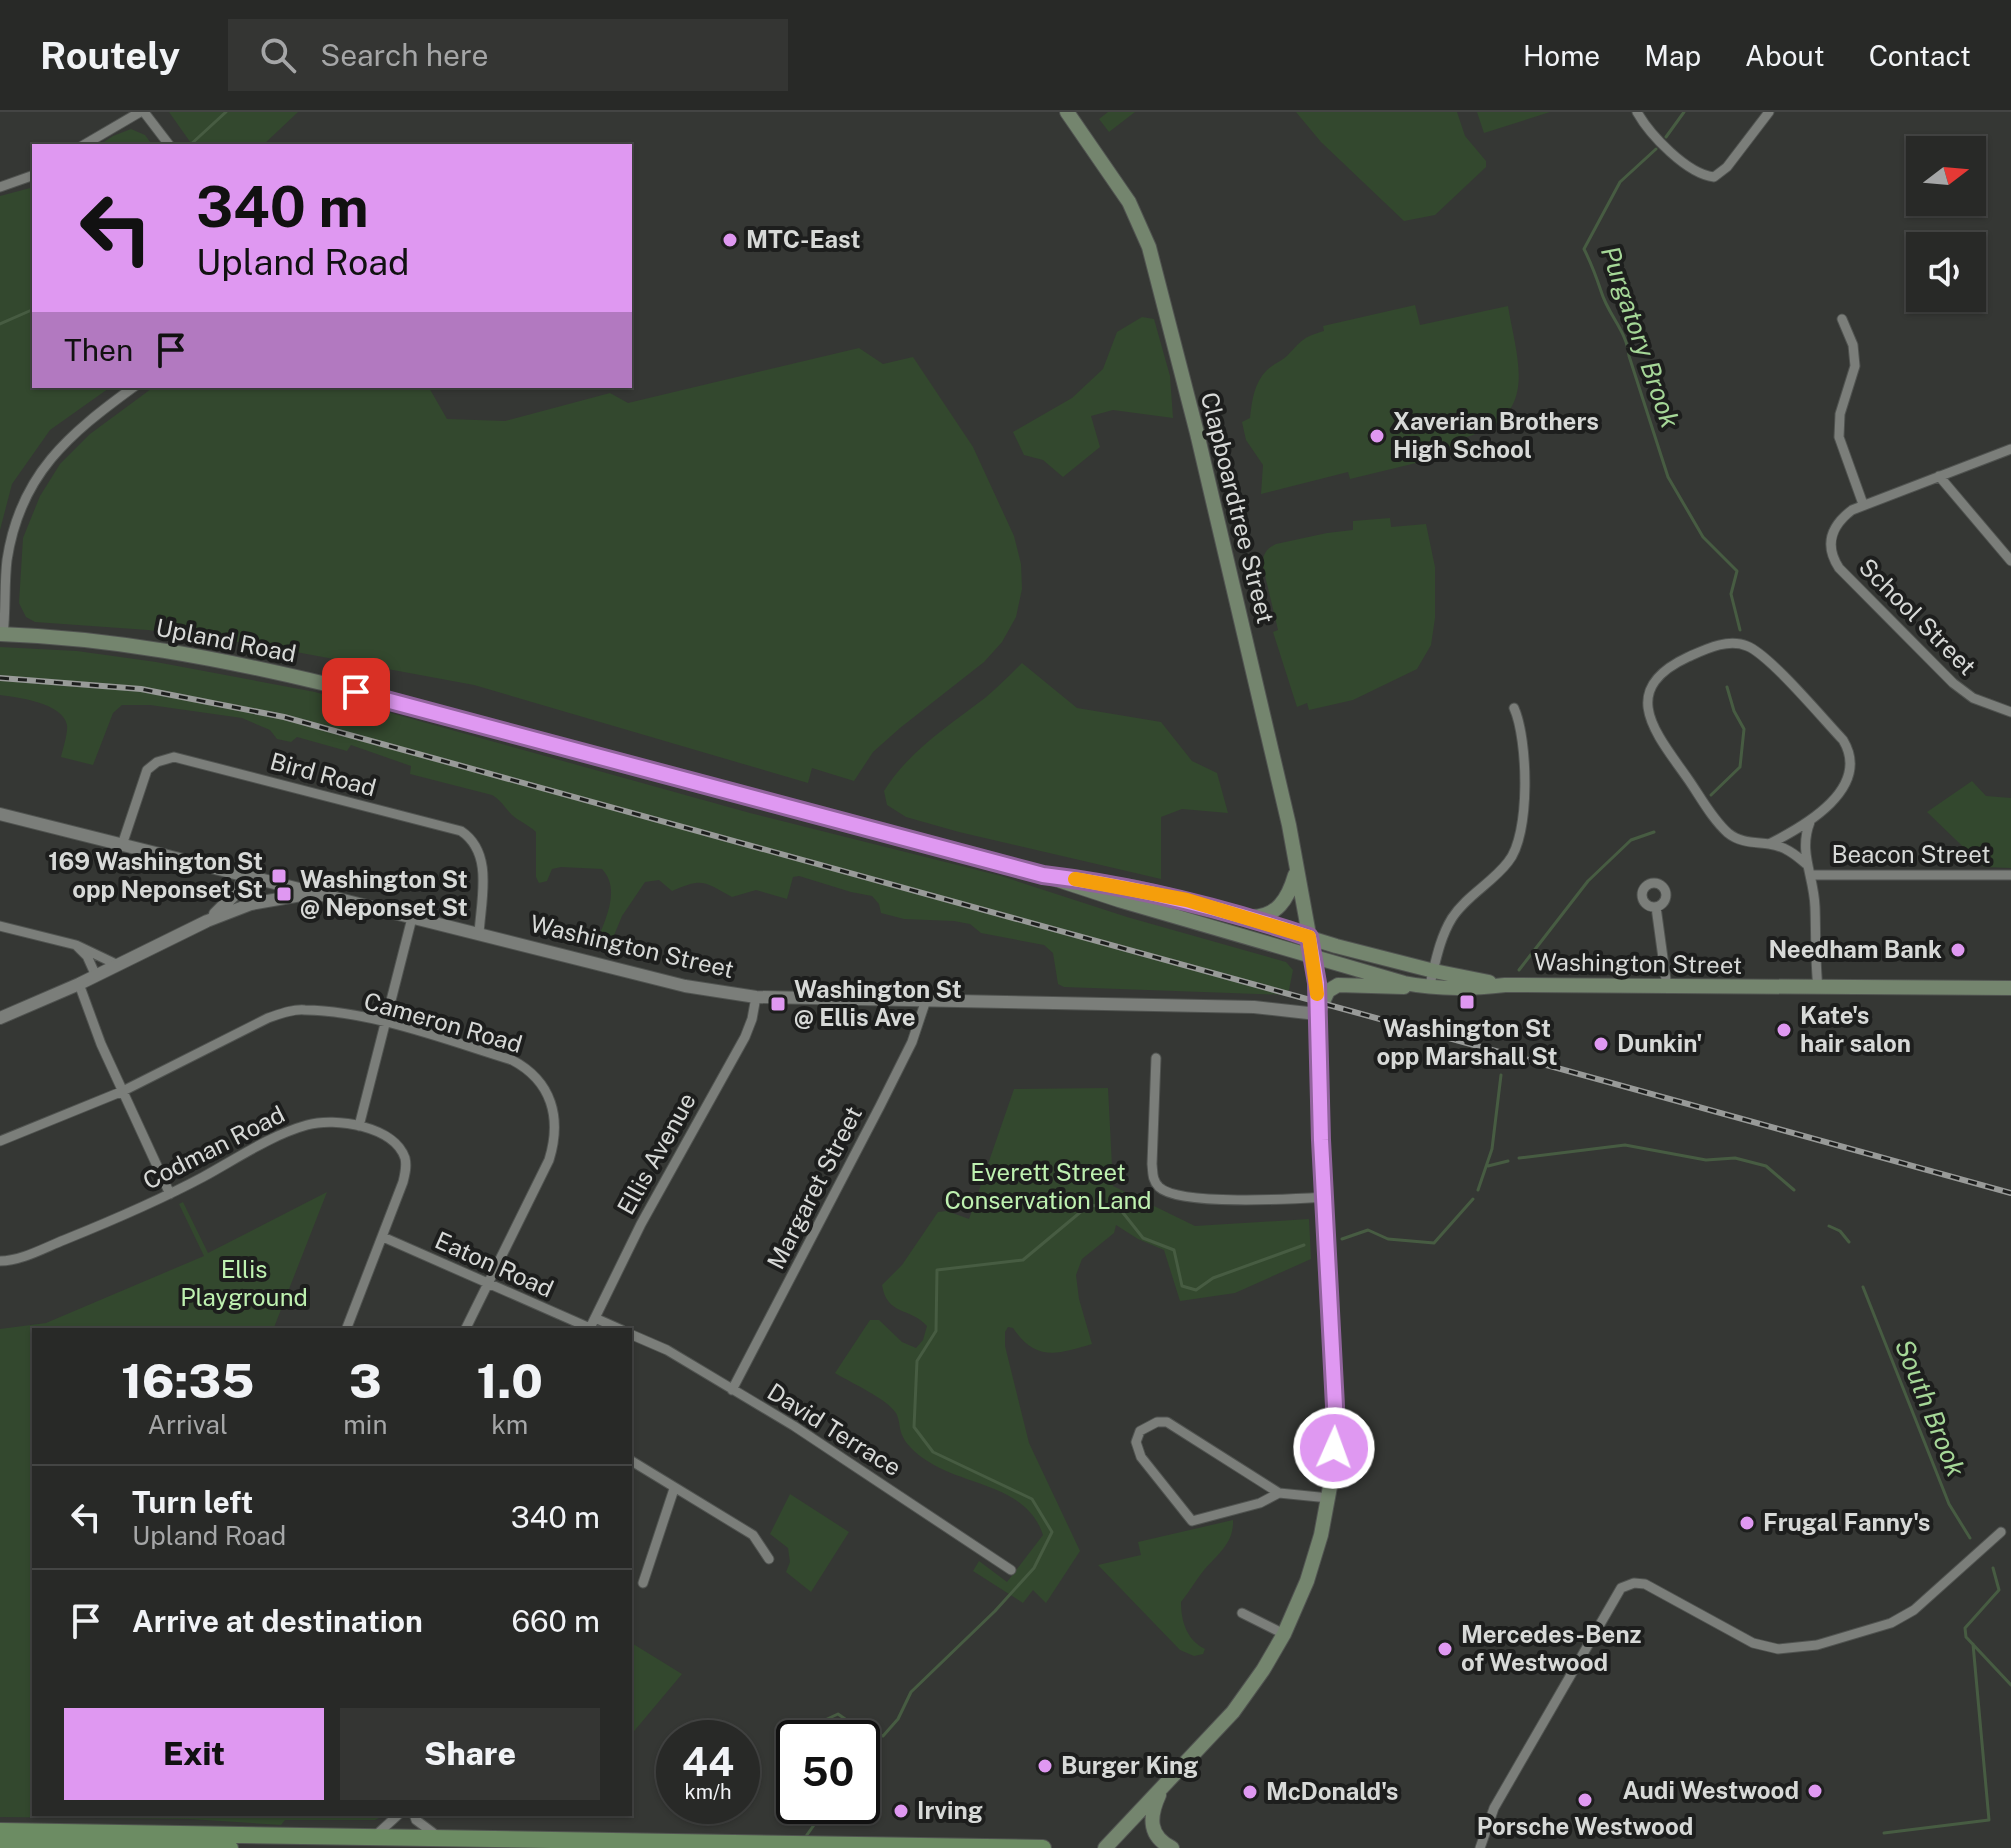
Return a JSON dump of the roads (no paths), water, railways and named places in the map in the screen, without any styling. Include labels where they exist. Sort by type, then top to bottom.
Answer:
[{"type":"main road","name":"Clapboardtree Street","points":[[1067,112],[1129,202],[1149,247],[1248,645],[1289,825],[1313,955],[1335,1406],[1329,1498],[1313,1564],[1284,1634],[1233,1712],[1105,1848]]},
{"type":"main road","name":"Upland Road","points":[[2,634],[143,646],[298,677],[1043,875],[1313,955]]},
{"type":"main road","points":[[1247,917],[1268,915],[1279,907],[1289,893],[1296,871]]},
{"type":"main road","name":"Upland Road","points":[[1043,875],[1137,888],[1309,937]]},
{"type":"main road","name":"Washington Street","points":[[1309,937],[1434,971],[1505,985]]},
{"type":"main road","name":"Washington Street","points":[[1313,955],[1429,988],[1505,985],[2011,988]]},
{"type":"main road","points":[[1317,1014],[1328,991],[1338,985],[1429,988]]},
{"type":"main road","points":[[1164,1787],[1153,1809],[1151,1825],[1158,1839],[1172,1848]]},
{"type":"main road","points":[[0,1831],[21,1839],[230,1848]]},
{"type":"main road","points":[[0,1846],[21,1839],[375,1836],[1043,1848]]},
{"type":"street","points":[[86,144],[142,112],[168,144]]},
{"type":"street","points":[[1637,112],[1662,145],[1697,172],[1714,177],[1727,167],[1769,112]]},
{"type":"street","points":[[0,187],[32,176]]},
{"type":"street","points":[[1842,319],[1853,345],[1855,366],[1840,414],[1839,437],[1863,504]]},
{"type":"street","points":[[2,634],[10,542],[29,490],[61,445],[132,388]]},
{"type":"street","name":"School Street","points":[[2011,449],[1863,504],[1843,517],[1833,532],[1831,551],[1839,568],[1953,683],[1973,698],[2011,709]]},
{"type":"street","points":[[1939,476],[1956,500],[2005,550],[2011,561]]},
{"type":"street","points":[[1769,844],[1811,821],[1836,796],[1849,778],[1851,758],[1843,740],[1764,657],[1743,644],[1714,647],[1668,667],[1655,680],[1647,699],[1647,710],[1655,731],[1728,833],[1746,842],[1769,844],[1790,851],[1806,864]]},
{"type":"street","points":[[1429,988],[1450,920],[1502,869],[1519,846],[1524,746],[1514,708]]},
{"type":"street","name":"Bird Road","points":[[122,845],[147,770],[157,762],[174,757],[461,831],[472,838],[481,856],[479,934]]},
{"type":"street","name":"Washington Street","points":[[0,814],[685,986],[756,997],[1254,1007],[1317,1014]]},
{"type":"street","points":[[1811,821],[1804,841],[1815,906],[1818,988]]},
{"type":"street","name":"Beacon Street","points":[[1810,875],[2011,875]]},
{"type":"street","points":[[250,876],[251,904]]},
{"type":"street","points":[[207,921],[226,905],[250,876]]},
{"type":"street","points":[[0,1018],[79,984],[207,921],[251,904],[315,892]]},
{"type":"street","points":[[1656,907],[1667,987]]},
{"type":"street","points":[[359,1126],[412,918]]},
{"type":"street","points":[[0,926],[76,945],[118,965]]},
{"type":"street","points":[[76,945],[87,956],[96,976]]},
{"type":"street","points":[[79,984],[101,1044],[170,1194]]},
{"type":"street","name":"Ellis Avenue","points":[[590,1328],[641,1224],[745,1037],[756,997]]},
{"type":"street","name":"Margaret Street","points":[[732,1390],[912,1042],[926,1000]]},
{"type":"street","name":"Cameron Road","points":[[123,1091],[268,1018],[304,1009],[370,1019],[496,1055],[526,1068],[543,1088],[554,1113],[555,1140],[549,1160],[466,1328]]},
{"type":"street","points":[[1156,1058],[1152,1164],[1153,1179],[1161,1189],[1192,1198],[1324,1197]]},
{"type":"street","points":[[0,1141],[123,1091]]},
{"type":"street","name":"Codman Road","points":[[0,1261],[19,1258],[103,1225],[170,1194],[287,1132],[310,1124],[359,1126],[383,1134],[394,1143],[405,1160],[403,1182],[347,1328]]},
{"type":"street","name":"Eaton Road","points":[[383,1237],[588,1328]]},
{"type":"street","points":[[595,1318],[618,1328]]},
{"type":"street","name":"David Terrace","points":[[632,1335],[667,1350],[794,1426],[1011,1570]]},
{"type":"street","points":[[1279,1493],[1260,1503],[1192,1521],[1141,1457],[1136,1442],[1140,1431],[1157,1422],[1167,1422],[1279,1493],[1329,1498]]},
{"type":"street","points":[[632,1461],[753,1535],[769,1559]]},
{"type":"street","points":[[643,1583],[674,1489]]},
{"type":"street","points":[[1480,1848],[1494,1808],[1616,1593],[1625,1586],[1645,1584],[1753,1643],[1778,1649],[1808,1647],[1898,1620],[1914,1610],[2001,1532]]},
{"type":"street","points":[[1242,1613],[1284,1634]]},
{"type":"street","points":[[375,1836],[397,1816]]},
{"type":"street","points":[[415,1816],[439,1837]]},
{"type":"waterway","points":[[191,144],[226,112]]},
{"type":"waterway","name":"Purgatory Brook","points":[[1666,137],[1684,112]]},
{"type":"waterway","name":"Purgatory Brook","points":[[1656,149],[1620,182],[1584,249],[1604,300],[1628,347],[1668,477],[1703,537],[1737,571],[1731,594],[1740,630]]},
{"type":"waterway","points":[[0,324],[32,310]]},
{"type":"waterway","name":"Purgatory Brook","points":[[1711,795],[1740,767],[1744,729],[1734,711],[1727,687]]},
{"type":"waterway","name":"Purgatory Brook","points":[[1519,970],[1588,881],[1631,840],[1654,832]]},
{"type":"waterway","name":"Purgatory Brook","points":[[1478,1190],[1492,1149],[1501,1075]]},
{"type":"waterway","name":"South Brook","points":[[1519,1158],[1625,1145],[1706,1160],[1735,1158],[1766,1166],[1794,1190]]},
{"type":"waterway","name":"South Brook","points":[[1488,1166],[1508,1161]]},
{"type":"waterway","name":"Purgatory Brook","points":[[1342,1239],[1368,1230],[1388,1239],[1434,1243],[1473,1199]]},
{"type":"waterway","name":"Purgatory Brook","points":[[880,1735],[883,1736],[898,1719],[911,1692],[995,1611],[1034,1568],[1052,1532],[1032,1499],[933,1452],[914,1427],[917,1361],[936,1331],[937,1270],[1023,1260],[1089,1205],[1120,1209],[1143,1238],[1174,1250],[1182,1286],[1196,1290],[1213,1278],[1304,1245]]},
{"type":"waterway","name":"South Brook","points":[[1829,1226],[1840,1231],[1849,1242]]},
{"type":"waterway","name":"South Brook","points":[[1863,1287],[1949,1504],[1970,1538]]},
{"type":"waterway","name":"South Brook","points":[[1993,1568],[1999,1590],[1965,1628],[1966,1637],[2011,1685]]},
{"type":"waterway","points":[[1884,1833],[1989,1820],[1973,1644]]},
{"type":"waterway","name":"Purgatory Brook","points":[[825,1720],[838,1714],[847,1720]]},
{"type":"waterway","name":"Purgatory Brook","points":[[804,1839],[814,1824]]},
{"type":"railway","points":[[0,678],[141,689],[284,717],[2011,1193]]},
{"type":"place","name":"MTC-East","points":[[730,240]]},
{"type":"place","name":"Xaverian Brothers High School","points":[[1377,436]]},
{"type":"place","name":"169 Washington St opp Neponset St","points":[[279,876]]},
{"type":"place","name":"Washington St @ Neponset St","points":[[284,894]]},
{"type":"place","name":"Needham Bank","points":[[1958,950]]},
{"type":"place","name":"Washington St opp Marshall St","points":[[1467,1002]]},
{"type":"place","name":"Washington St @ Ellis Ave","points":[[778,1004]]},
{"type":"place","name":"Kate's hair salon","points":[[1784,1030]]},
{"type":"place","name":"Dunkin'","points":[[1601,1044]]},
{"type":"place","name":"Frugal Fanny's","points":[[1747,1523]]},
{"type":"place","name":"Mercedes-Benz of Westwood","points":[[1445,1649]]},
{"type":"place","name":"Burger King","points":[[1045,1766]]},
{"type":"place","name":"Audi Westwood","points":[[1815,1791]]},
{"type":"place","name":"McDonald's","points":[[1250,1792]]},
{"type":"place","name":"Porsche Westwood","points":[[1585,1800]]},
{"type":"place","name":"Irving","points":[[901,1811]]},
{"type":"park label","name":"Everett Street Conservation Land","points":[[1048,1187]]},
{"type":"park label","name":"Ellis Playground","points":[[244,1284]]}]
